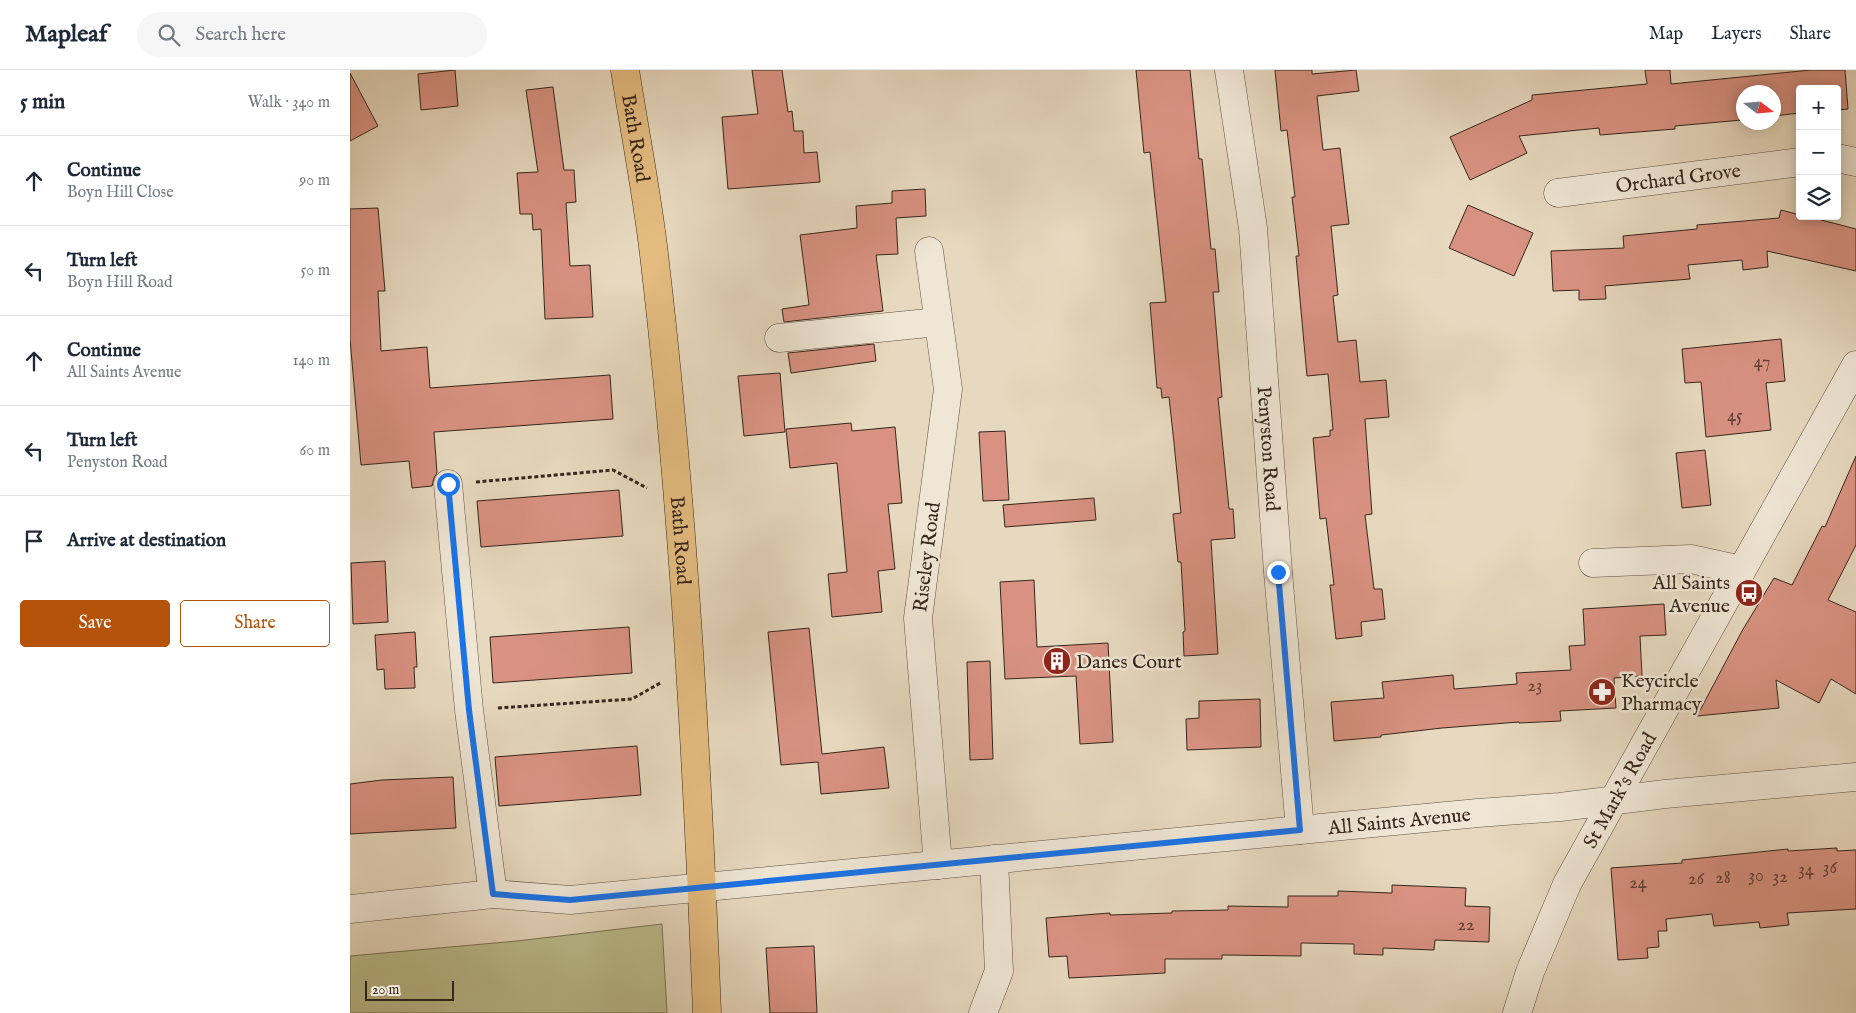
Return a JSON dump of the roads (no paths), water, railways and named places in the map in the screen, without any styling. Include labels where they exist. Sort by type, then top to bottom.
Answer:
[{"type":"main road","name":"Bath Road","points":[[625,70],[655,260],[679,504],[690,665],[708,1013]]},
{"type":"street","name":"Penyston Road","points":[[1229,70],[1254,228],[1278,572],[1300,830]]},
{"type":"street","points":[[1841,159],[1856,162]]},
{"type":"street","name":"Orchard Grove","points":[[1558,193],[1796,163]]},
{"type":"street","name":"Riseley Road","points":[[929,251],[948,390],[918,618],[938,864]]},
{"type":"street","points":[[779,338],[938,322]]},
{"type":"street","name":"St Mark's Road","points":[[1517,1013],[1530,972],[1567,884],[1856,365]]},
{"type":"street","points":[[448,484],[469,710],[493,894]]},
{"type":"street","points":[[1593,563],[1691,559],[1741,570]]},
{"type":"street","name":"All Saints Avenue","points":[[350,909],[493,894],[570,900],[1560,807],[1856,777]]},
{"type":"street","points":[[983,1013],[999,971],[994,859]]},
{"type":"place","name":"All Saints Avenue","points":[[1749,593]]},
{"type":"place","name":"Danes Court","points":[[1057,661]]},
{"type":"place","name":"Keycircle Pharmacy","points":[[1602,692]]}]
